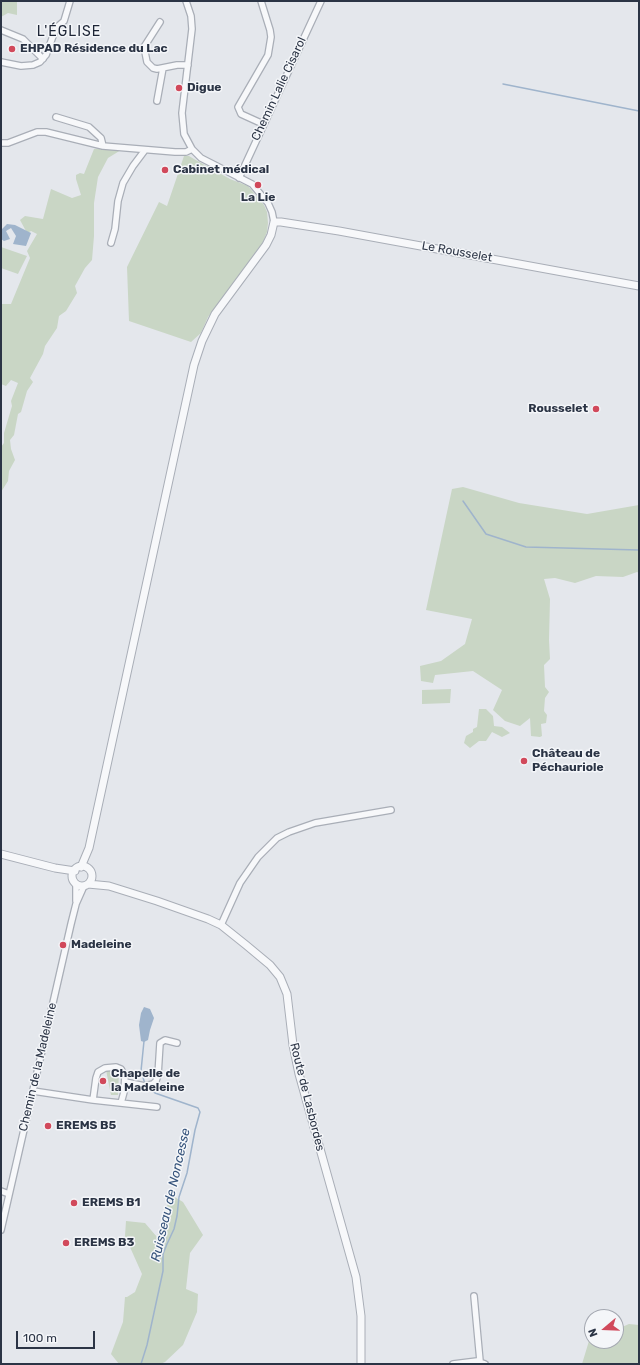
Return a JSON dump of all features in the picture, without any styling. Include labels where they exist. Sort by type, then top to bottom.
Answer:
[{"type":"street","points":[[1,62],[21,66],[33,65],[43,59],[49,49],[56,28],[64,21],[70,1]]},
{"type":"street","points":[[86,885],[92,877],[89,869],[89,848],[194,365],[202,341],[215,314],[266,245],[271,235],[274,222],[272,212],[262,195],[252,184],[201,158],[192,149],[184,134],[182,119],[192,29],[191,16],[186,1]]},
{"type":"street","points":[[260,1],[270,30],[271,37],[268,55],[238,107],[241,114],[263,124]]},
{"type":"street","name":"Chemin Lalie Cisarol","points":[[239,178],[321,1]]},
{"type":"street","points":[[160,22],[144,50],[145,57],[150,65],[157,69],[177,65],[188,65]]},
{"type":"street","points":[[1,30],[23,39],[43,59]]},
{"type":"street","points":[[157,101],[163,68]]},
{"type":"street","points":[[56,117],[89,128],[101,138],[103,146]]},
{"type":"street","points":[[1,143],[8,143],[37,132],[46,132],[103,146],[180,153],[192,149]]},
{"type":"street","points":[[111,243],[115,229],[118,201],[123,183],[132,166],[145,150]]},
{"type":"street","name":"Le Rousselet","points":[[274,222],[346,233],[639,286]]},
{"type":"street","points":[[221,926],[240,883],[258,857],[277,838],[315,823],[392,810]]},
{"type":"street","points":[[76,875],[89,848]]},
{"type":"street","points":[[1,854],[76,875],[89,869]]},
{"type":"street","name":"Route de Lasbordes","points":[[76,875],[86,885],[109,886]]},
{"type":"street","name":"Chemin de la Madeleine","points":[[1,1230],[76,904],[76,875]]},
{"type":"street","name":"Route de Lasbordes","points":[[92,877],[109,886],[195,913],[221,926],[270,965],[280,977],[285,987],[293,1045],[300,1074],[358,1290],[361,1316],[360,1364]]},
{"type":"street","name":"Chemin de la Madeleine","points":[[76,904],[86,885]]},
{"type":"street","points":[[125,1082],[145,1086],[153,1084],[158,1075],[160,1043],[165,1040],[177,1043]]},
{"type":"street","points":[[93,1100],[98,1072],[112,1066],[121,1069],[124,1074],[125,1082],[121,1103]]},
{"type":"street","points":[[33,1091],[93,1100],[157,1107]]},
{"type":"street","points":[[1,1191],[9,1194]]},
{"type":"street","points":[[453,1364],[482,1362],[474,1296]]},
{"type":"green space","points":[[1,1],[17,1],[17,15],[8,13],[1,17]]},
{"type":"green space","points":[[104,148],[121,150],[108,158],[98,177],[94,203],[92,260],[85,268],[75,286],[77,293],[66,311],[59,316],[57,328],[45,346],[43,354],[30,378],[33,382],[27,391],[21,412],[18,414],[14,435],[10,440],[11,449],[15,460],[9,471],[8,481],[1,492],[1,447],[4,443],[4,433],[12,406],[11,401],[18,383],[11,380],[6,386],[1,384],[1,304],[11,304],[30,258],[27,251],[37,234],[31,231],[27,233],[20,220],[25,216],[43,219],[51,189],[72,198],[81,195],[76,175],[80,173],[84,174],[94,149]]},
{"type":"green space","points":[[184,156],[189,156],[230,179],[248,186],[264,205],[267,212],[268,223],[267,232],[263,242],[208,317],[201,333],[191,342],[129,321],[127,267],[159,202],[167,206]]},
{"type":"green space","points":[[1,247],[27,256],[18,274],[1,268]]},
{"type":"green space","points":[[463,487],[519,503],[587,514],[639,505],[639,573],[637,572],[623,577],[596,576],[575,583],[555,578],[544,579],[550,599],[550,659],[544,665],[545,687],[549,692],[545,698],[544,711],[547,715],[546,723],[541,724],[542,736],[540,737],[531,736],[530,718],[520,726],[505,721],[493,710],[502,690],[473,671],[435,675],[433,683],[421,681],[420,666],[441,661],[465,644],[472,619],[426,610],[452,489]]},
{"type":"green space","points":[[451,689],[450,703],[422,704],[422,690]]},
{"type":"green space","points":[[479,709],[486,709],[493,716],[494,726],[502,727],[510,733],[502,737],[492,732],[486,741],[479,741],[470,748],[464,743],[466,736],[473,732],[473,729],[477,727]]},
{"type":"green space","points":[[106,1070],[119,1071],[118,1095],[111,1095]]},
{"type":"green space","points":[[173,1196],[183,1202],[203,1235],[190,1253],[186,1289],[198,1294],[197,1312],[183,1345],[165,1362],[160,1364],[119,1364],[111,1354],[123,1322],[125,1297],[135,1292],[142,1274],[125,1236],[126,1221],[145,1223],[157,1237],[168,1203]]},
{"type":"green space","points":[[629,1324],[639,1325],[639,1364],[582,1364],[587,1349],[624,1349],[624,1326]]},
{"type":"water","points":[[7,224],[15,225],[31,233],[26,246],[13,244],[16,236],[11,228],[6,231],[10,239],[4,241],[1,239],[2,229]]},
{"type":"water","points":[[144,1007],[150,1009],[154,1018],[148,1040],[144,1042],[141,1041],[139,1025],[141,1013]]},
{"type":"waterway","points":[[503,84],[639,111]]},
{"type":"waterway","points":[[463,501],[486,534],[526,547],[639,550]]},
{"type":"waterway","name":"Ruisseau de Noncesse","points":[[144,1041],[141,1071],[145,1084]]},
{"type":"waterway","name":"Ruisseau de Noncesse","points":[[141,1364],[147,1345],[163,1271],[163,1254],[174,1229],[179,1197],[187,1173],[200,1112],[198,1108],[155,1093],[147,1087]]},
{"type":"place","name":"EHPAD Résidence du Lac","points":[[12,49]]},
{"type":"place","name":"Digue","points":[[179,88]]},
{"type":"place","name":"Cabinet médical","points":[[165,170]]},
{"type":"place","name":"La Lie","points":[[258,185]]},
{"type":"place","name":"Rousselet","points":[[596,409]]},
{"type":"place","name":"Château de Péchauriole","points":[[524,761]]},
{"type":"place","name":"Madeleine","points":[[63,945]]},
{"type":"place","name":"Chapelle de la Madeleine","points":[[103,1081]]},
{"type":"place","name":"EREMS B5","points":[[48,1126]]},
{"type":"place","name":"EREMS B1","points":[[74,1203]]},
{"type":"place","name":"EREMS B3","points":[[66,1243]]},
{"type":"district","name":"L'ÉGLISE","points":[[69,32]]}]
